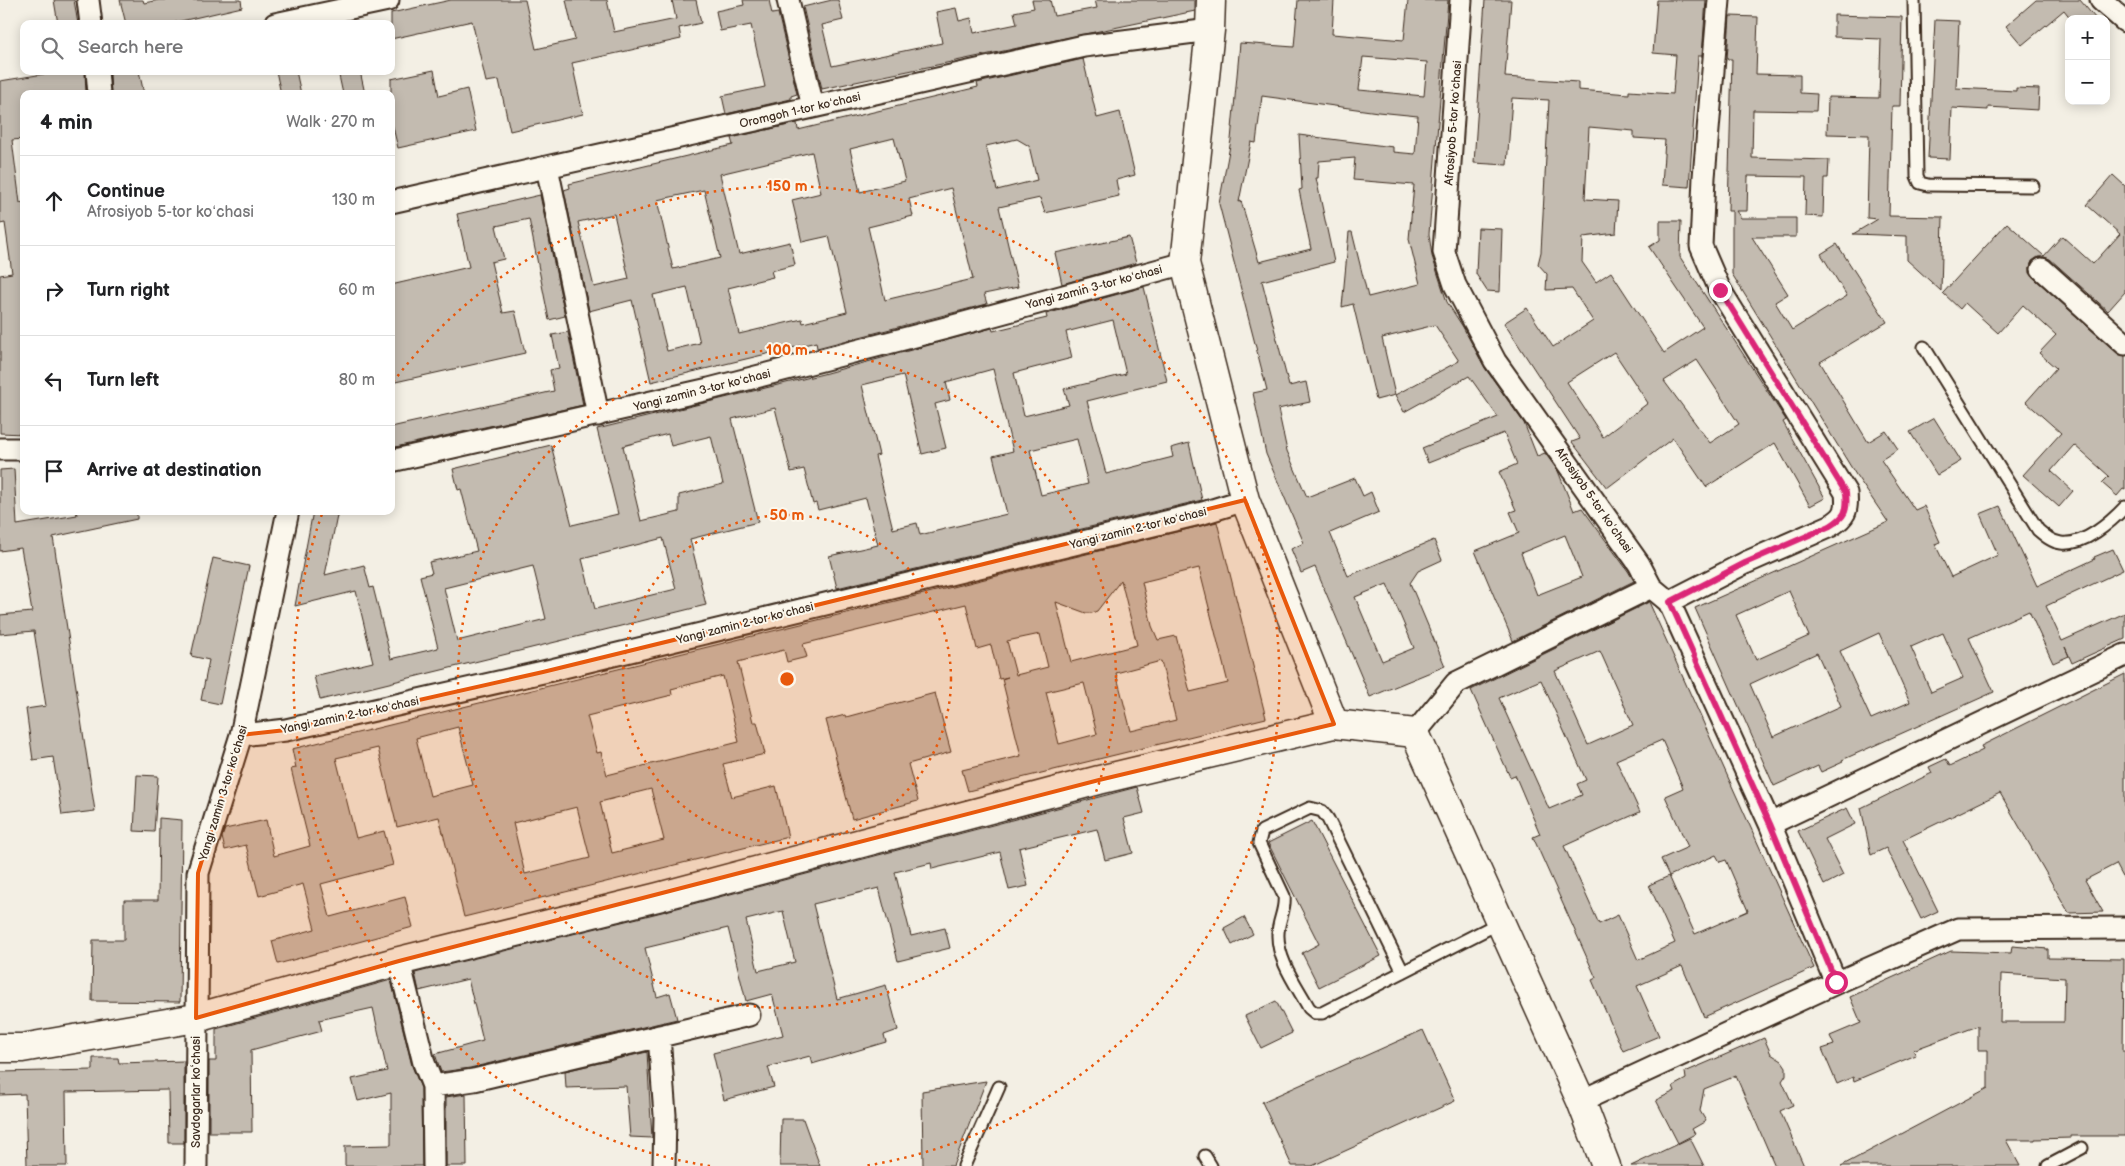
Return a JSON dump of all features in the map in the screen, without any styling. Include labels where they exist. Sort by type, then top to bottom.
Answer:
[{"type":"street","points":[[88,0],[90,20]]},
{"type":"street","points":[[294,20],[388,0]]},
{"type":"street","points":[[788,0],[813,107]]},
{"type":"street","points":[[1211,0],[1210,30],[1185,263],[1245,500],[1334,724]]},
{"type":"street","name":"Afrosiyob 5-tor koʻchasi","points":[[1461,0],[1444,252],[1455,285],[1495,361],[1639,564],[1651,587],[1670,602],[1770,824],[1836,982]]},
{"type":"street","points":[[1670,602],[1745,563],[1830,526],[1841,519],[1847,506],[1846,493],[1720,290],[1701,246],[1704,177],[1719,0]]},
{"type":"street","points":[[2101,0],[2125,21]]},
{"type":"street","name":"Oromgoh 1-tor koʻchasi","points":[[395,201],[1084,46],[1210,30]]},
{"type":"street","points":[[98,75],[99,90]]},
{"type":"street","points":[[546,167],[598,415]]},
{"type":"street","name":"Yangi zamin 3-tor koʻchasi","points":[[395,461],[709,389],[1185,263]]},
{"type":"street","points":[[2042,270],[2125,344]]},
{"type":"street","points":[[0,449],[20,449]]},
{"type":"street","name":"Yangi zamin 2-tor koʻchasi","points":[[242,735],[286,730],[543,672],[1194,515],[1245,500]]},
{"type":"street","name":"Yangi zamin 3-tor koʻchasi","points":[[196,1018],[198,873],[242,735],[287,515]]},
{"type":"street","points":[[1415,732],[1456,682],[1651,587]]},
{"type":"street","points":[[1770,824],[2125,654]]},
{"type":"street","points":[[0,1048],[22,1048],[196,1018],[400,961],[658,897],[1099,780],[1334,724],[1415,732]]},
{"type":"street","points":[[1415,732],[1581,1101],[1606,1166]]},
{"type":"street","points":[[1581,1101],[1836,982],[1958,929],[2125,928]]},
{"type":"street","points":[[400,961],[424,1063],[433,1086],[434,1166]]},
{"type":"street","points":[[433,1086],[474,1080],[750,1015]]},
{"type":"street","name":"Savdogarlar koʻchasi","points":[[196,1018],[196,1166]]},
{"type":"street","points":[[659,1036],[664,1115],[664,1166]]},
{"type":"lane","points":[[1914,0],[1917,176],[1920,183],[1928,185],[2033,186]]},
{"type":"lane","points":[[1924,347],[2038,530],[2049,540],[2071,544],[2086,537],[2115,518],[2125,507]]},
{"type":"lane","points":[[1404,972],[1328,819],[1322,811],[1310,808],[1262,831],[1259,843],[1284,896],[1285,906],[1278,926],[1279,948],[1309,1008],[1315,1013],[1322,1013],[1404,972],[1501,922]]},
{"type":"lane","points":[[964,1166],[999,1087]]},
{"type":"lane","points":[[2048,1166],[2082,1148]]},
{"type":"highlighted area","points":[[1245,500],[1334,724],[1099,780],[399,961],[196,1018],[198,873],[241,735],[286,730],[543,672]]},
{"type":"building","points":[[54,0],[74,0],[77,20],[57,20]]},
{"type":"building","points":[[120,0],[143,0],[144,3],[159,0],[241,0],[242,7],[185,20],[125,20]]},
{"type":"building","points":[[451,0],[525,0],[536,49],[575,40],[566,0],[607,0],[614,32],[676,19],[672,0],[696,0],[701,23],[679,28],[681,39],[572,63],[583,114],[510,131],[499,80],[486,82],[472,21],[395,38],[395,20],[391,20],[391,13]]},
{"type":"building","points":[[743,0],[769,0],[772,14],[778,13],[797,94],[791,96],[791,99],[726,114],[722,96],[765,87],[751,25],[720,31],[716,11],[744,5]]},
{"type":"building","points":[[838,0],[843,20],[822,25],[832,66],[942,43],[936,12],[956,8],[959,21],[971,18],[974,33],[1017,24],[1014,12],[1034,8],[1032,0],[1050,0],[1054,16],[1097,8],[1095,0],[1195,0],[1195,11],[822,89],[803,7]]},
{"type":"building","points":[[1298,0],[1334,0],[1332,34],[1404,40],[1408,0],[1448,0],[1429,234],[1432,256],[1447,302],[1485,368],[1524,423],[1537,456],[1545,453],[1558,471],[1574,511],[1582,508],[1634,581],[1513,641],[1475,551],[1519,533],[1510,512],[1516,510],[1499,472],[1517,464],[1504,433],[1428,463],[1422,448],[1498,417],[1469,376],[1404,412],[1395,395],[1376,400],[1353,304],[1342,307],[1349,232],[1352,232],[1368,297],[1420,284],[1409,239],[1414,185],[1353,180],[1355,158],[1319,161],[1318,178],[1316,178],[1334,262],[1262,281],[1289,386],[1306,382],[1310,402],[1278,409],[1287,451],[1307,497],[1355,478],[1363,496],[1371,492],[1379,512],[1330,533],[1348,576],[1434,540],[1442,560],[1418,571],[1410,583],[1445,666],[1370,697],[1315,567],[1301,573],[1291,549],[1304,543],[1266,454],[1253,393],[1267,390],[1219,204],[1231,140],[1240,43],[1294,47]],"holes":[[[1363,57],[1427,62],[1424,96],[1359,90]],[[1262,96],[1418,116],[1415,154],[1393,152],[1393,147],[1299,135],[1302,189],[1299,190],[1311,249],[1259,262],[1241,201],[1239,202],[1251,142],[1256,143]],[[1435,325],[1459,361],[1395,395],[1382,338]],[[1565,535],[1582,577],[1537,595],[1521,553]],[[1387,584],[1414,648],[1382,661],[1355,597]]]},
{"type":"building","points":[[1485,0],[1511,0],[1505,77],[1578,82],[1578,90],[1629,94],[1629,91],[1673,94],[1676,55],[1653,53],[1657,0],[1706,0],[1702,56],[1698,56],[1689,187],[1662,185],[1665,140],[1634,138],[1634,131],[1589,127],[1585,199],[1618,201],[1616,233],[1583,237],[1582,262],[1596,282],[1611,272],[1664,353],[1703,327],[1649,247],[1660,240],[1660,221],[1681,221],[1680,257],[1786,420],[1783,422],[1825,498],[1810,506],[1775,443],[1706,487],[1673,438],[1607,488],[1572,442],[1580,439],[1504,323],[1527,308],[1553,347],[1593,321],[1572,289],[1546,290],[1547,274],[1538,264],[1541,252],[1549,100],[1512,98],[1507,165],[1474,163]],"holes":[[[1614,352],[1648,403],[1603,437],[1567,382]],[[1697,360],[1739,424],[1710,443],[1664,381]]]},
{"type":"building","points":[[2036,0],[2080,0],[2093,15],[2068,15],[2064,10],[2022,45],[2006,26]]},
{"type":"building","points":[[1834,15],[1902,17],[1900,106],[1892,106],[1889,216],[1943,217],[1941,291],[1907,260],[1907,236],[1853,234],[1878,219],[1867,218],[1869,135],[1827,134],[1828,97],[1879,98],[1881,39],[1834,37]]},
{"type":"building","points":[[1730,16],[1758,17],[1756,74],[1800,75],[1800,93],[1817,94],[1816,111],[1753,110],[1752,158],[1829,160],[1828,178],[1824,178],[1823,217],[1805,216],[1806,177],[1748,176],[1747,211],[1736,211],[1741,218],[1796,218],[1796,237],[1752,237],[1788,294],[1775,302],[1792,330],[1847,296],[1821,254],[1837,244],[1887,322],[1820,362],[1868,442],[1886,431],[1898,449],[1881,460],[1915,510],[1924,506],[1940,542],[1935,544],[1951,577],[1998,555],[1980,514],[2000,506],[2037,586],[2113,549],[2123,570],[2046,606],[2062,641],[2125,613],[2125,639],[2072,663],[2069,656],[2053,663],[2029,611],[1969,638],[1994,692],[1842,760],[1843,762],[1821,772],[1818,766],[1774,786],[1695,608],[1888,522],[1856,475],[1732,274],[1732,211],[1728,211],[1732,59],[1727,59]],"holes":[[[1789,591],[1809,636],[1756,660],[1736,615]],[[1879,633],[1910,702],[1871,719],[1840,651]],[[1943,633],[1963,678],[1931,692],[1911,647]],[[1817,653],[1841,706],[1773,737],[1750,684]]]},
{"type":"building","points":[[1935,20],[1959,21],[1956,88],[2016,91],[2016,88],[2039,89],[2038,110],[1988,107],[1988,110],[1952,108],[1950,159],[1928,158]]},
{"type":"building","points":[[1083,59],[1097,118],[1120,112],[1135,175],[1116,180],[1119,196],[1045,213],[1040,198],[999,207],[1018,287],[984,294],[987,304],[817,348],[816,342],[651,382],[632,300],[589,311],[564,190],[570,188],[569,184],[733,145],[731,138],[797,123],[798,130],[978,87],[977,83]],"holes":[[[894,138],[905,181],[860,192],[850,149]],[[1017,139],[1029,146],[1037,180],[997,190],[986,146]],[[812,152],[821,193],[792,200],[802,242],[829,236],[847,312],[803,323],[802,319],[739,334],[728,288],[773,277],[771,271],[795,265],[790,242],[739,254],[720,174]],[[951,188],[973,279],[885,300],[868,227],[913,216],[909,199]],[[704,190],[720,258],[673,269],[657,200]],[[614,214],[629,279],[594,287],[578,222]],[[687,287],[700,343],[667,351],[653,295]]]},
{"type":"building","points":[[434,70],[439,96],[467,89],[476,131],[398,148],[395,136],[395,90],[391,90],[391,79]]},
{"type":"building","points":[[38,75],[85,75],[86,90],[20,90],[20,139],[12,140],[20,203],[20,434],[0,433],[0,275],[12,273],[5,223],[0,224],[0,81]]},
{"type":"building","points":[[110,75],[140,75],[143,90],[111,90]]},
{"type":"building","points":[[277,75],[297,75],[300,90],[280,90]]},
{"type":"building","points":[[339,75],[361,75],[364,90],[342,90]]},
{"type":"building","points":[[2113,175],[2125,186],[2125,292],[2108,311],[2050,259],[2038,257],[2032,261],[2030,267],[2030,273],[2034,278],[2117,353],[2125,356],[2125,490],[2123,489],[2117,496],[2102,483],[2109,476],[2074,445],[2051,471],[2073,491],[2059,507],[2023,475],[2061,433],[2026,402],[2056,368],[2039,353],[2056,335],[2023,305],[1998,333],[1965,303],[1960,309],[1943,293],[2007,223],[2044,256],[2062,236],[2093,264],[2120,234],[2087,205]]},
{"type":"building","points":[[540,195],[565,316],[549,320],[529,219],[496,226],[504,259],[491,262],[503,313],[515,311],[525,353],[395,382],[395,284],[469,267],[457,214]]},
{"type":"building","points":[[1478,228],[1502,229],[1500,292],[1487,291],[1476,274]]},
{"type":"building","points":[[1129,237],[1136,263],[1062,284],[1055,253]]},
{"type":"building","points":[[1144,287],[1167,381],[1087,401],[1106,474],[1173,457],[1171,448],[1189,443],[1202,500],[837,588],[829,556],[878,545],[866,498],[818,510],[816,503],[813,504],[804,469],[791,472],[775,408],[732,419],[758,522],[690,539],[706,605],[320,700],[314,676],[373,662],[356,591],[295,606],[312,515],[337,515],[325,575],[364,565],[370,588],[373,587],[391,659],[438,648],[420,576],[432,573],[429,562],[477,551],[461,489],[458,490],[453,469],[551,445],[572,525],[618,514],[597,429],[823,374],[992,328],[993,331],[1047,318],[1046,314]],"holes":[[[1113,320],[1126,374],[1064,389],[1069,405],[1024,416],[1014,373],[1072,358],[1066,332]],[[993,369],[1013,451],[993,456],[1007,514],[920,535],[917,523],[893,529],[875,456],[879,455],[862,385],[903,375],[922,454],[946,448],[935,404],[950,400],[946,382]],[[668,434],[671,446],[711,436],[723,484],[679,495],[679,512],[641,521],[623,446]],[[1077,439],[1088,484],[1041,495],[1030,450]],[[663,538],[676,589],[595,609],[582,559]],[[533,566],[546,619],[457,641],[444,588]]]},
{"type":"building","points":[[568,332],[583,405],[395,447],[395,426],[554,391],[550,370],[559,368],[552,335]]},
{"type":"building","points":[[1934,418],[1961,461],[1937,475],[1910,432]]},
{"type":"building","points":[[14,469],[17,525],[77,515],[137,515],[137,519],[53,537],[95,811],[62,815],[53,757],[33,760],[26,709],[46,706],[34,631],[0,634],[0,615],[32,612],[21,548],[0,551],[0,470]]},
{"type":"building","points":[[1217,522],[1266,718],[968,791],[962,770],[1021,756],[1002,679],[1008,677],[999,679],[991,645],[977,649],[966,604],[803,644],[807,657],[787,662],[784,650],[738,662],[753,722],[757,722],[765,754],[723,764],[732,797],[776,786],[788,837],[464,917],[439,817],[397,827],[378,748],[336,758],[356,838],[384,831],[393,865],[321,884],[330,917],[405,897],[413,927],[278,964],[272,941],[315,929],[303,884],[259,896],[246,845],[225,850],[222,837],[225,829],[266,820],[274,856],[310,846],[291,769],[296,768],[292,749]],"holes":[[[1199,568],[1228,683],[1190,692],[1176,636],[1158,640],[1152,626],[1142,582]],[[1121,580],[1137,645],[1071,662],[1056,602],[1086,613],[1097,611]],[[1040,634],[1048,667],[1016,675],[1007,641]],[[1161,661],[1176,720],[1131,731],[1116,673]],[[723,676],[739,742],[607,775],[601,752],[597,753],[587,716],[672,695],[671,689]],[[1084,683],[1097,734],[1059,744],[1046,692]],[[458,727],[473,785],[430,796],[416,738]],[[651,789],[664,840],[612,853],[600,802]],[[577,807],[590,858],[525,874],[513,823]]]},
{"type":"building","points":[[213,558],[249,566],[220,704],[201,700],[209,660],[191,656]]},
{"type":"building","points":[[1649,602],[1814,968],[1704,1017],[1682,966],[1637,986],[1659,1036],[1623,1051],[1592,980],[1596,978],[1533,837],[1540,834],[1515,775],[1510,777],[1471,690]],"holes":[[[1600,651],[1633,725],[1588,745],[1555,671]],[[1541,680],[1586,780],[1577,784],[1582,795],[1549,809],[1499,698]],[[1662,740],[1683,788],[1665,796],[1688,847],[1661,859],[1669,876],[1649,885],[1675,943],[1638,960],[1618,915],[1599,924],[1564,846],[1640,812],[1616,760]],[[1716,855],[1720,862],[1726,860],[1748,911],[1695,934],[1669,876]]]},
{"type":"building","points":[[2125,674],[2125,881],[2116,864],[2085,880],[2103,912],[2069,913],[2000,793],[1903,840],[1938,911],[1921,919],[1886,848],[1871,855],[1861,808],[1932,773],[1929,767],[1946,759],[1950,766],[1983,750],[1981,746]]},
{"type":"building","points":[[935,693],[951,752],[908,764],[918,801],[852,819],[826,720],[845,715],[846,717]]},
{"type":"building","points":[[137,775],[158,776],[154,832],[134,831]]},
{"type":"building","points":[[1137,787],[1144,813],[1124,818],[1133,853],[1105,860],[1097,829],[1019,848],[1028,886],[1009,890],[1000,852],[932,869],[931,863],[895,872],[911,936],[945,928],[950,948],[898,961],[879,888],[813,904],[837,999],[886,985],[898,1030],[884,1035],[886,1042],[812,1064],[810,1056],[768,1067],[774,1087],[724,1100],[713,1053],[783,1035],[772,994],[746,1001],[728,928],[645,948],[657,997],[670,993],[677,1019],[470,1068],[441,1072],[435,1054],[483,1041],[468,979],[419,991],[415,973],[662,912]],"holes":[[[783,911],[795,962],[758,971],[746,920]]]},
{"type":"building","points":[[1847,808],[1855,824],[1825,839],[1843,875],[1824,885],[1798,831]]},
{"type":"building","points":[[159,818],[182,820],[180,1002],[92,1001],[93,940],[124,940],[124,900],[158,900]]},
{"type":"building","points":[[1312,821],[1381,956],[1319,987],[1302,953],[1319,944],[1268,843]]},
{"type":"building","points":[[1244,917],[1253,934],[1232,945],[1224,928]]},
{"type":"building","points":[[2012,946],[2048,949],[2048,958],[2124,959],[2123,1051],[2125,1051],[2125,1136],[2071,1136],[2071,1138],[2006,1140],[2020,1166],[1841,1166],[1988,1088],[1988,1050],[1978,1050],[1978,1026],[1913,1050],[1916,1055],[1854,1081],[1853,1077],[1837,1084],[1822,1049],[1834,1045],[1830,1036],[1861,1023],[1850,997],[1951,951],[2011,953]],"holes":[[[2001,974],[2065,978],[2064,1022],[2000,1022]]]},
{"type":"building","points":[[391,980],[412,1066],[421,1088],[422,1166],[345,1166],[345,1146],[391,1145],[391,1093],[358,1101],[352,1079],[387,1071],[373,1008],[319,1020],[322,1031],[251,1050],[252,1132],[209,1132],[209,1061],[216,1061],[216,1029]]},
{"type":"building","points":[[1276,1001],[1292,1033],[1261,1048],[1245,1016]]},
{"type":"building","points":[[1423,1030],[1455,1101],[1312,1166],[1292,1166],[1262,1102]]},
{"type":"building","points":[[1764,1038],[1771,1054],[1782,1061],[1786,1067],[1786,1075],[1782,1081],[1793,1105],[1780,1111],[1804,1166],[1775,1166],[1736,1076],[1704,1089],[1700,1111],[1706,1121],[1692,1129],[1695,1134],[1678,1143],[1656,1100],[1675,1091],[1673,1086],[1686,1079],[1685,1072]]},
{"type":"building","points":[[647,1052],[652,1138],[630,1137],[626,1086],[566,1088],[565,1071]]},
{"type":"building","points":[[93,1058],[118,1058],[119,1063],[184,1061],[184,1143],[169,1143],[168,1090],[66,1092],[67,1166],[27,1166],[25,1094],[0,1095],[0,1072],[93,1070]]},
{"type":"building","points":[[986,1081],[953,1166],[923,1166],[922,1091]]},
{"type":"building","points":[[466,1094],[467,1166],[446,1166],[446,1097]]},
{"type":"building","points":[[781,1119],[803,1119],[820,1166],[780,1166]]},
{"type":"building","points":[[1690,1138],[1704,1166],[1631,1166]]},
{"type":"route","points":[[1720,290],[1846,493],[1847,506],[1841,519],[1830,526],[1745,563],[1670,602],[1770,824],[1836,982]]}]
